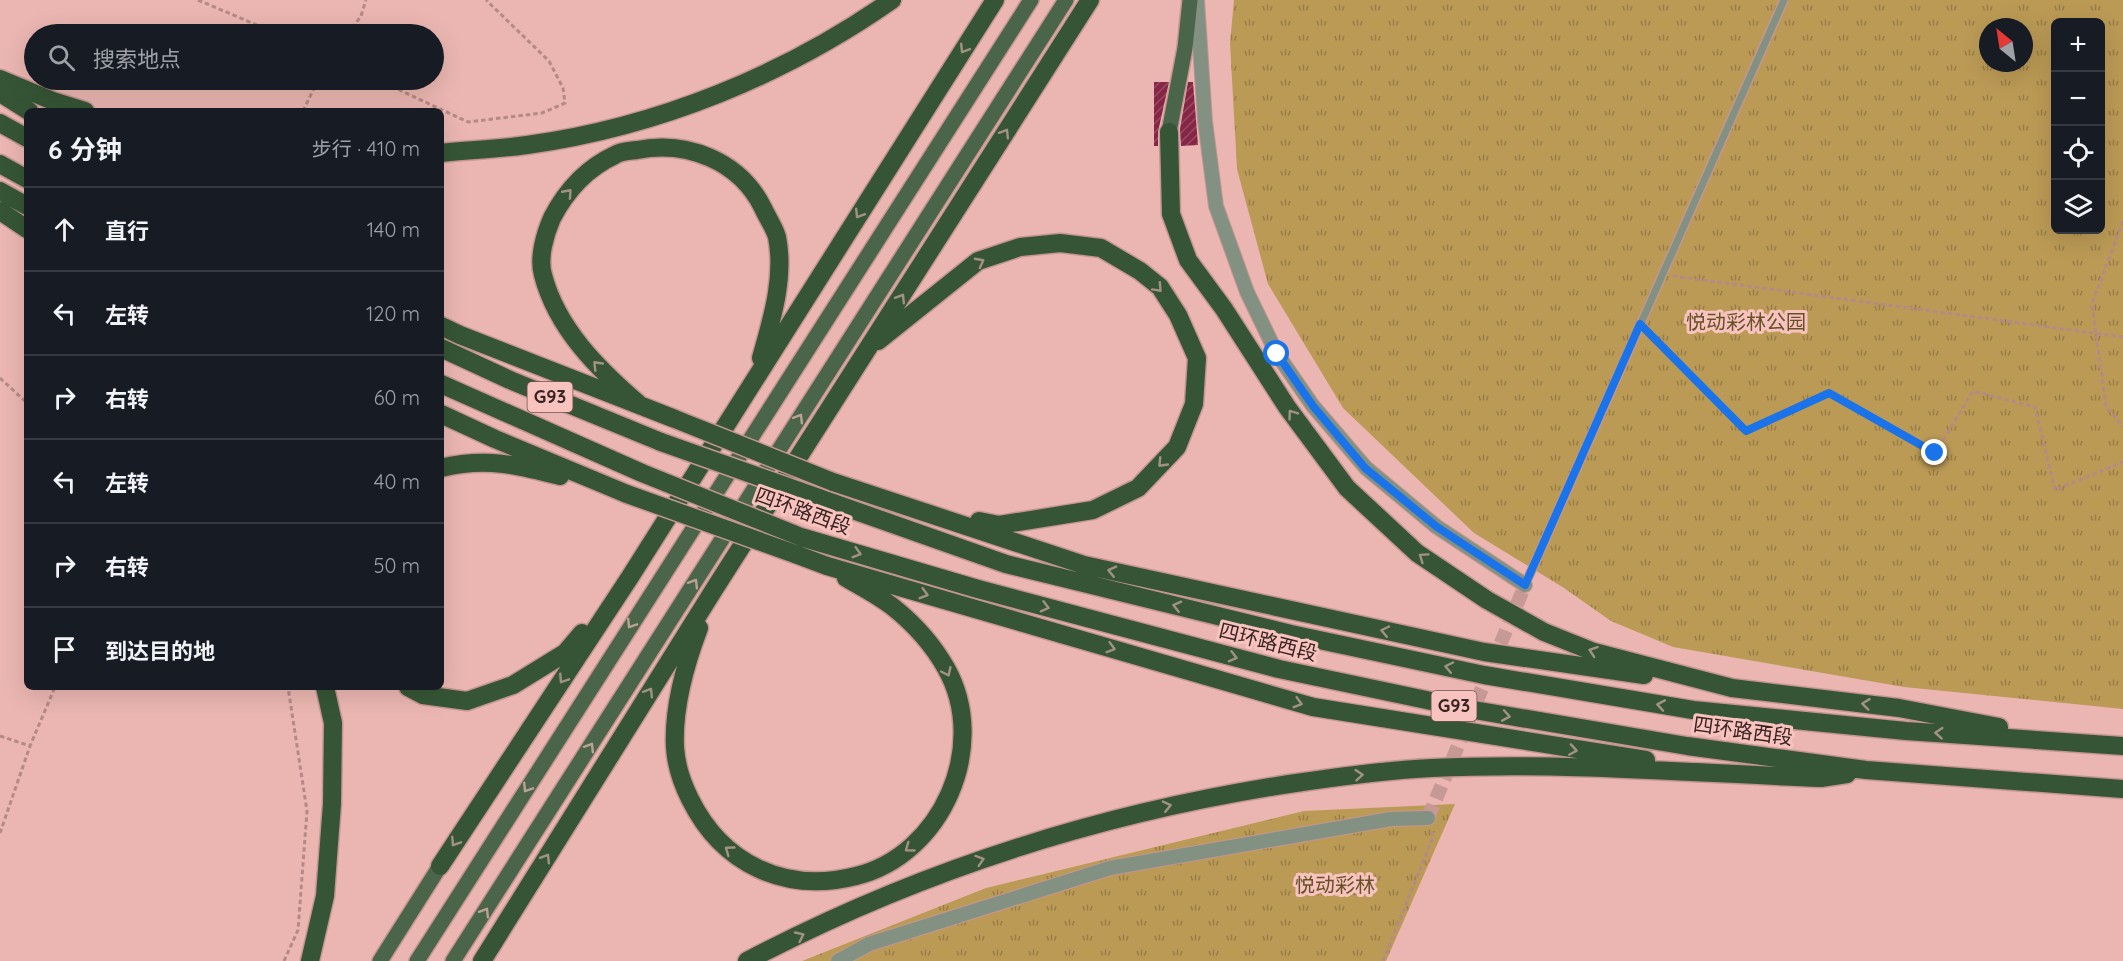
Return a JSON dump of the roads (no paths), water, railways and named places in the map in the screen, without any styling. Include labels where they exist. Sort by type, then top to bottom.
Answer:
[{"type":"highway","points":[[444,153],[539,143],[607,130],[686,106],[779,68],[873,14],[892,0]]},
{"type":"highway","points":[[440,866],[630,577],[995,0]]},
{"type":"highway","points":[[482,961],[715,588],[1090,0]]},
{"type":"highway","points":[[0,79],[24,89]]},
{"type":"highway","points":[[26,90],[75,108]]},
{"type":"highway","points":[[0,93],[24,108]]},
{"type":"highway","points":[[0,123],[24,136]]},
{"type":"highway","points":[[1169,132],[1172,214],[1188,260],[1224,309],[1287,407],[1347,488],[1417,553],[1487,600],[1544,632],[1594,652],[1732,688]]},
{"type":"highway","points":[[640,405],[589,357],[560,317],[542,274],[544,236],[561,201],[586,172],[617,154],[658,146],[697,151],[727,165],[756,194],[776,235],[780,272],[770,327],[756,376]]},
{"type":"highway","points":[[0,164],[24,177]]},
{"type":"highway","points":[[0,191],[24,204]]},
{"type":"highway","points":[[0,211],[24,227]]},
{"type":"highway","points":[[868,350],[978,261],[1020,248],[1060,243],[1101,248],[1140,271],[1160,287],[1178,315],[1197,358],[1194,404],[1177,447],[1138,488],[1093,510],[999,525],[914,509]]},
{"type":"highway","points":[[444,327],[832,482],[1084,565],[1484,652],[1732,688],[1899,708],[2068,741]]},
{"type":"highway","name":"四环路西段","points":[[444,349],[510,380],[661,442],[1006,564],[1291,634],[1484,675],[1693,710],[1906,731],[2123,746]]},
{"type":"highway","name":"四环路西段","points":[[444,385],[642,472],[798,545],[978,589],[1279,669],[1486,712],[1687,747],[1866,770],[2123,789]]},
{"type":"highway","points":[[444,415],[627,494]]},
{"type":"highway","points":[[444,468],[488,461],[533,469],[627,494],[798,545],[893,607],[933,647],[947,670],[958,700],[962,730],[960,762],[953,790],[939,815],[916,843],[887,864],[857,876],[815,882],[778,876],[749,865],[721,845],[699,818],[681,782],[675,748],[676,715],[690,652],[715,588]]},
{"type":"highway","points":[[827,566],[1314,707],[1576,750],[1751,775]]},
{"type":"highway","points":[[414,690],[423,695],[467,701],[513,685],[565,653],[630,577]]},
{"type":"highway","points":[[310,961],[325,896],[332,804],[333,723],[326,690]]},
{"type":"highway","points":[[747,961],[890,895],[971,863],[1062,834],[1167,806],[1233,793],[1333,777],[1431,768],[1556,767],[1821,778],[1866,770]]},
{"type":"main road","points":[[417,961],[1031,0]]},
{"type":"main road","points":[[453,961],[1066,0]]},
{"type":"main road","points":[[1169,132],[1185,48],[1190,0]]},
{"type":"main road","points":[[380,961],[440,866]]},
{"type":"street","points":[[1197,0],[1205,121],[1216,206],[1247,292],[1277,354],[1313,406],[1365,468],[1437,527],[1525,585]]},
{"type":"street","points":[[838,961],[868,944],[1110,868],[1391,819],[1428,818]]},
{"type":"lane","points":[[1525,585],[1784,0]]},
{"type":"tunnel","points":[[1428,818],[1525,585]]},
{"type":"park label","name":"悦动彩林公园","points":[[1746,322]]},
{"type":"park label","name":"悦动彩林","points":[[1335,885]]}]
